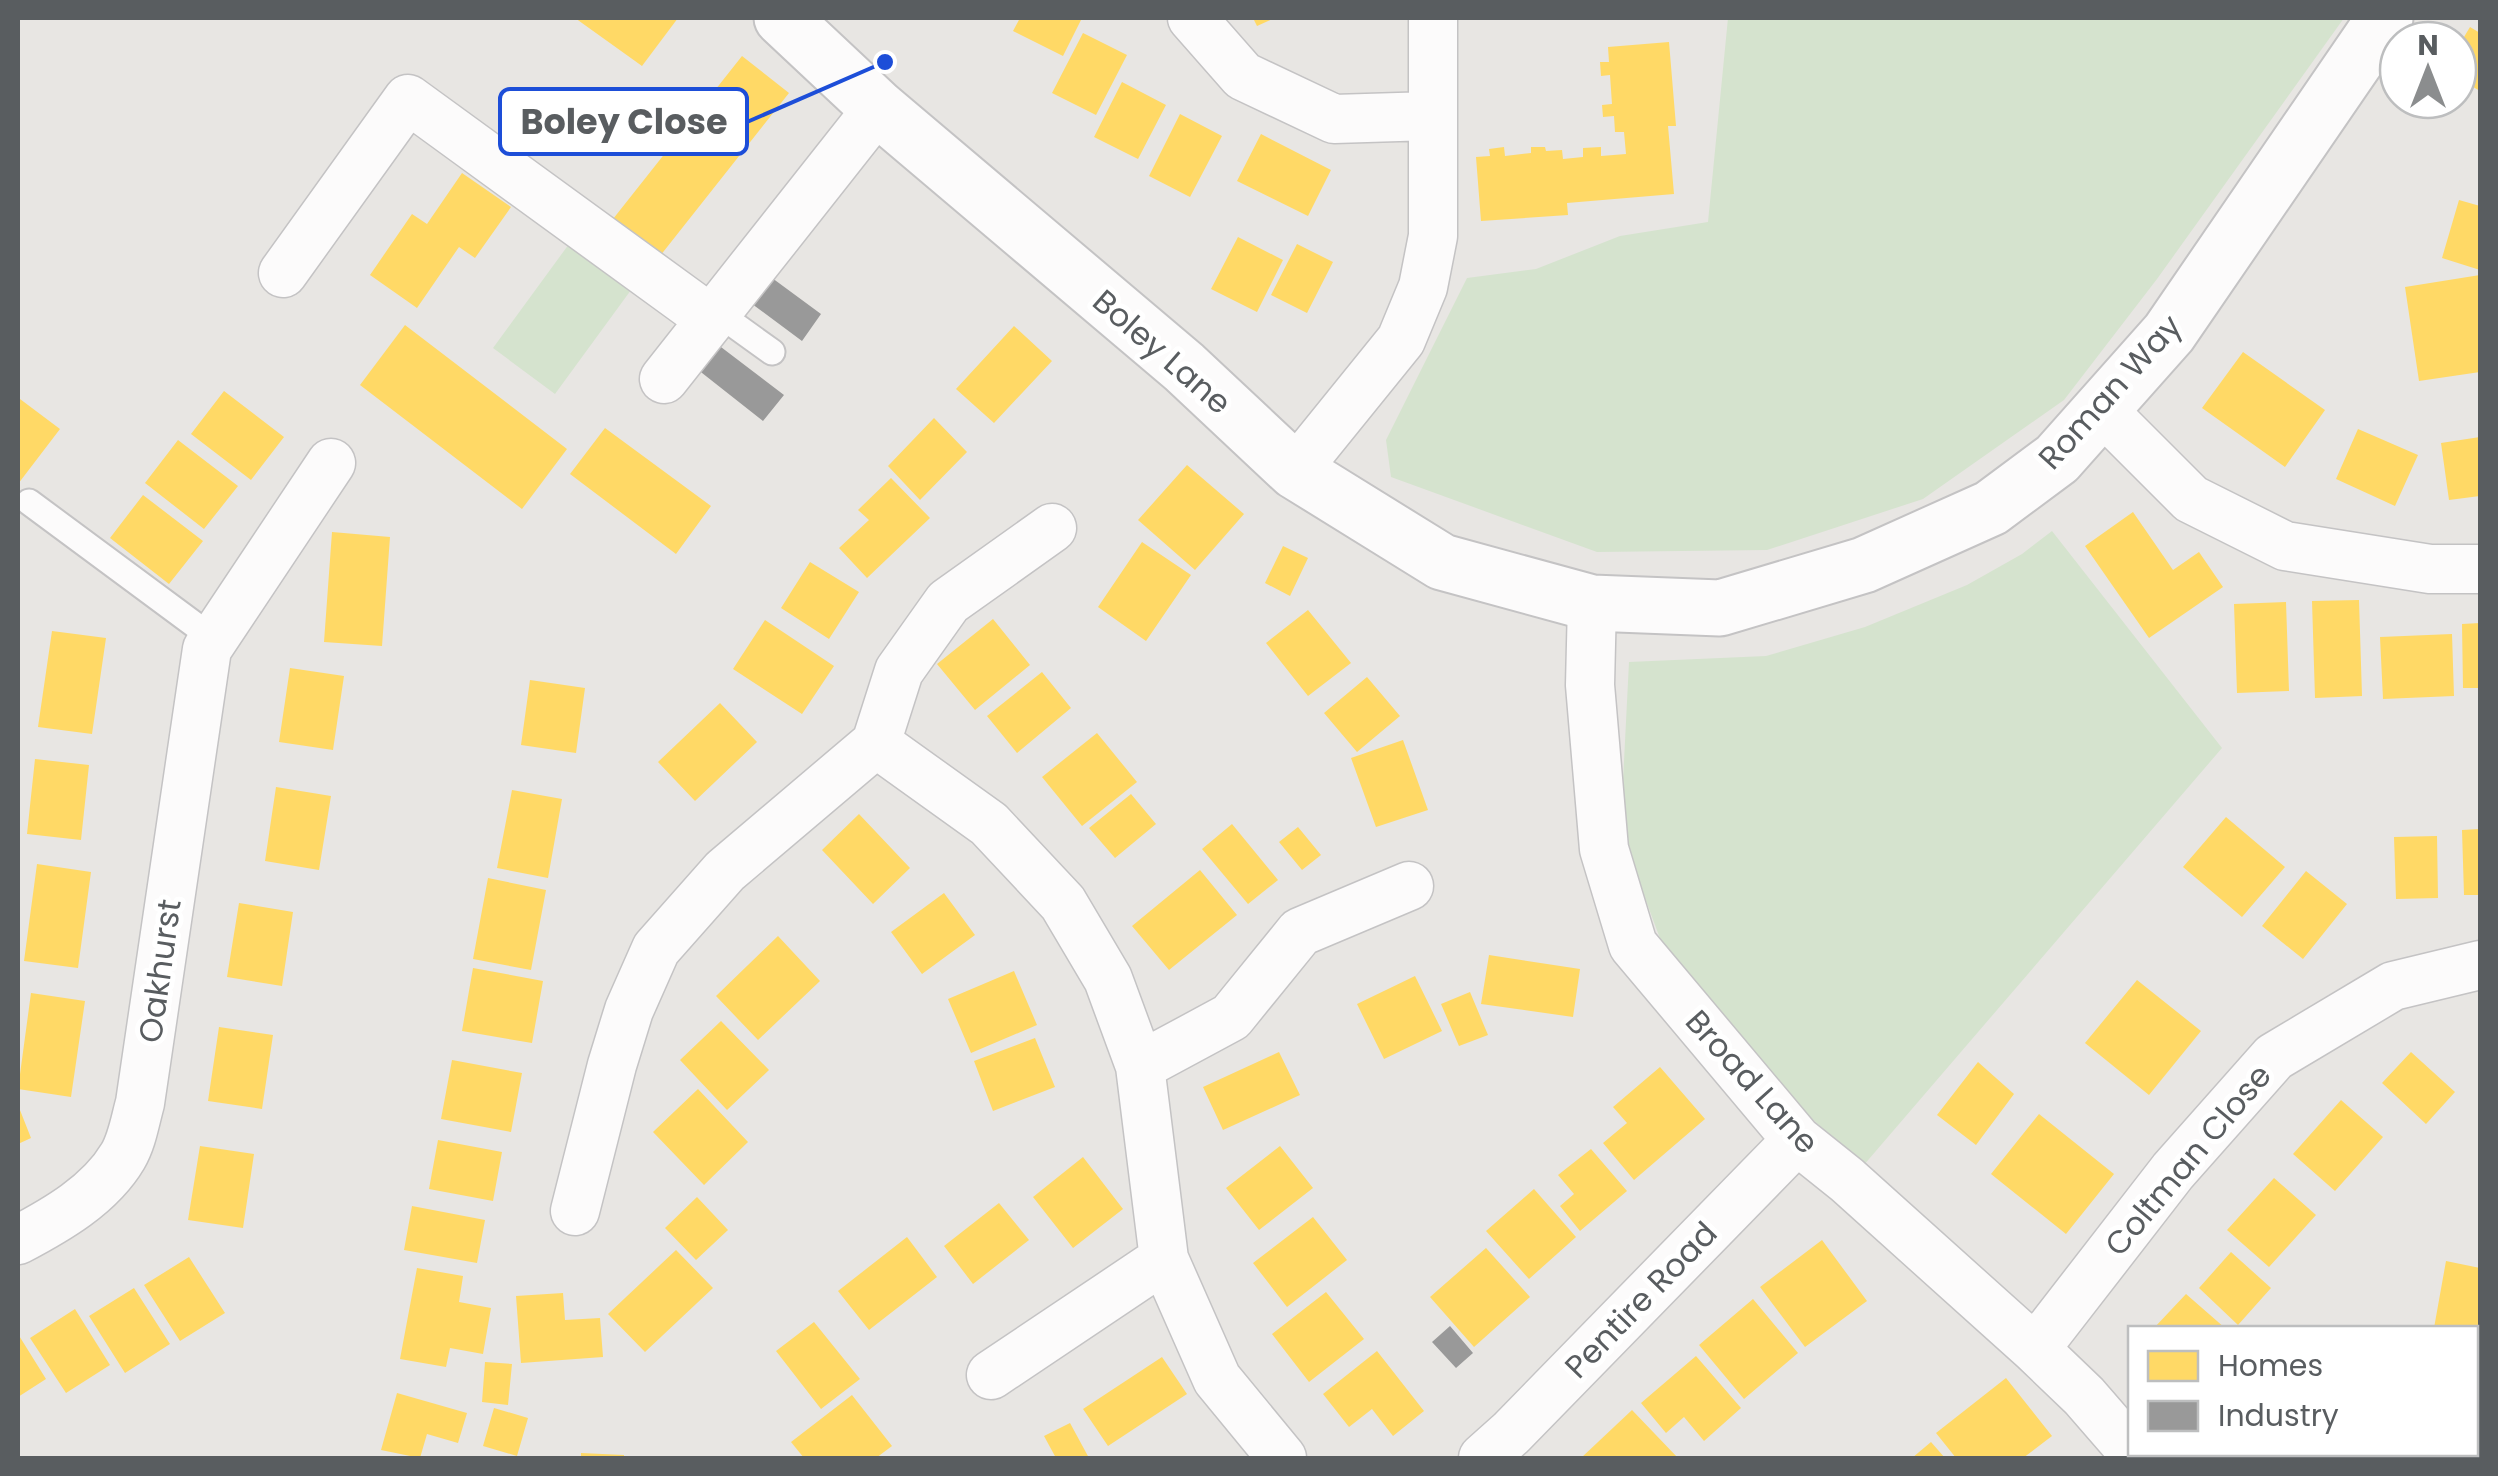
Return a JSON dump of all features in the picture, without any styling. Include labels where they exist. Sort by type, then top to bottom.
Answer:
[{"type":"street","name":"Boley Lane","points":[[782,18],[878,108],[1184,367],[1295,471],[1442,562],[1592,603]]},
{"type":"street","points":[[1192,18],[1243,76],[1334,119],[1430,116]]},
{"type":"street","points":[[1295,471],[1402,340],[1423,287],[1433,236],[1433,18]]},
{"type":"street","name":"Roman Way","points":[[1592,603],[1720,608],[1864,565],[1991,508],[2056,459],[2169,333],[2386,18]]},
{"type":"street","points":[[283,273],[408,100],[712,315]]},
{"type":"street","points":[[664,379],[878,108]]},
{"type":"street","points":[[2102,410],[2191,499],[2284,546],[2430,569],[2480,569]]},
{"type":"street","points":[[210,644],[331,464]]},
{"type":"street","points":[[575,1212],[629,1010],[656,950],[725,871],[876,743],[899,671],[948,602],[1052,528]]},
{"type":"street","name":"Broad Lane","points":[[1592,603],[1590,684],[1604,849],[1633,945],[1797,1140],[1848,1180],[2036,1349],[2128,1447]]},
{"type":"street","name":"Oakhurst","points":[[18,1240],[48,1224],[103,1182],[131,1137],[140,1104],[210,644]]},
{"type":"street","points":[[876,743],[990,824],[1063,903],[1108,979],[1140,1066],[1164,1260],[1217,1379],[1282,1458]]},
{"type":"street","points":[[1140,1066],[1230,1017],[1300,932],[1410,886]]},
{"type":"street","name":"Coltman Close","points":[[2036,1349],[2174,1171],[2274,1057],[2393,986],[2480,964]]},
{"type":"street","name":"Pentire Road","points":[[1508,1450],[1797,1140]]},
{"type":"street","points":[[991,1375],[1164,1260]]},
{"type":"lane","points":[[712,315],[772,352]]},
{"type":"lane","points":[[30,502],[210,644]]},
{"type":"green space","points":[[1728,18],[2344,18],[2157,279],[2064,400],[1923,499],[1767,550],[1597,552],[1391,477],[1386,440],[1467,278],[1536,269],[1620,236],[1708,222]]},
{"type":"green space","points":[[569,244],[631,290],[555,394],[493,348]]},
{"type":"green space","points":[[2052,531],[2222,748],[1863,1166],[1807,1114],[1664,949],[1630,858],[1622,801],[1629,662],[1766,656],[1865,627],[1967,585],[2022,554]]},
{"type":"building: Homes","points":[[575,18],[678,18],[642,66]]},
{"type":"building: Homes","points":[[1020,18],[1082,18],[1063,56],[1013,31]]},
{"type":"building: Homes","points":[[1253,18],[1275,18],[1257,26]]},
{"type":"building: Homes","points":[[2478,32],[2480,33],[2478,90]]},
{"type":"building: Homes","points":[[1083,33],[1127,55],[1096,115],[1052,93]]},
{"type":"building: Homes","points":[[1669,42],[1676,126],[1668,126],[1674,194],[1567,203],[1568,215],[1481,221],[1476,157],[1490,156],[1489,149],[1504,147],[1505,156],[1531,153],[1531,147],[1545,147],[1546,151],[1562,150],[1563,159],[1583,157],[1583,148],[1601,147],[1601,156],[1626,154],[1624,132],[1615,132],[1614,116],[1603,117],[1602,105],[1612,104],[1610,75],[1601,76],[1600,62],[1609,62],[1608,47]]},
{"type":"building: Homes","points":[[742,56],[789,93],[660,256],[613,219]]},
{"type":"building: Homes","points":[[1122,82],[1166,105],[1138,159],[1094,137]]},
{"type":"building: Homes","points":[[1180,114],[1222,136],[1190,197],[1149,176]]},
{"type":"building: Homes","points":[[1261,134],[1331,170],[1308,216],[1237,181]]},
{"type":"building: Homes","points":[[462,173],[511,207],[475,258],[459,247],[417,308],[370,275],[412,214],[427,224]]},
{"type":"building: Homes","points":[[2459,200],[2480,206],[2480,270],[2442,258]]},
{"type":"building: Homes","points":[[1238,237],[1283,260],[1257,312],[1211,289]]},
{"type":"building: Homes","points":[[1297,244],[1333,262],[1307,313],[1271,295]]},
{"type":"building: Homes","points":[[2480,275],[2480,372],[2419,381],[2405,287]]},
{"type":"building: Homes","points":[[405,325],[567,449],[522,509],[360,385]]},
{"type":"building: Homes","points":[[1014,326],[1052,361],[994,423],[956,389]]},
{"type":"building: Homes","points":[[2243,352],[2325,410],[2285,467],[2202,408]]},
{"type":"building: Homes","points":[[224,391],[284,437],[251,480],[191,434]]},
{"type":"building: Homes","points":[[20,399],[60,429],[18,484],[18,402]]},
{"type":"building: Homes","points":[[934,418],[967,452],[920,500],[888,466]]},
{"type":"building: Homes","points":[[605,428],[711,506],[676,554],[570,474]]},
{"type":"building: Homes","points":[[2358,429],[2418,455],[2395,506],[2336,479]]},
{"type":"building: Homes","points":[[2480,437],[2480,496],[2449,500],[2441,443]]},
{"type":"building: Homes","points":[[178,440],[238,486],[204,529],[145,483]]},
{"type":"building: Homes","points":[[1187,465],[1244,514],[1195,570],[1138,520]]},
{"type":"building: Homes","points":[[891,478],[930,518],[867,578],[839,548],[869,520],[858,510]]},
{"type":"building: Homes","points":[[143,495],[203,541],[169,584],[110,538]]},
{"type":"building: Homes","points":[[2133,512],[2173,570],[2199,552],[2223,587],[2149,638],[2085,546]]},
{"type":"building: Homes","points":[[332,532],[390,537],[382,646],[324,642]]},
{"type":"building: Homes","points":[[1142,542],[1191,575],[1146,641],[1098,607]]},
{"type":"building: Homes","points":[[1283,546],[1308,558],[1290,596],[1265,583]]},
{"type":"building: Homes","points":[[810,562],[859,592],[829,639],[781,608]]},
{"type":"building: Homes","points":[[2359,600],[2362,696],[2315,698],[2312,601]]},
{"type":"building: Homes","points":[[2286,602],[2289,691],[2237,693],[2234,604]]},
{"type":"building: Homes","points":[[1308,610],[1351,663],[1308,696],[1266,643]]},
{"type":"building: Homes","points":[[993,619],[1030,665],[975,710],[937,664]]},
{"type":"building: Homes","points":[[765,620],[834,666],[802,714],[733,669]]},
{"type":"building: Homes","points":[[2480,623],[2480,688],[2463,688],[2462,624]]},
{"type":"building: Homes","points":[[52,631],[106,638],[92,734],[38,727]]},
{"type":"building: Homes","points":[[2452,634],[2454,696],[2383,699],[2380,637]]},
{"type":"building: Homes","points":[[290,668],[344,676],[333,750],[279,742]]},
{"type":"building: Homes","points":[[1042,672],[1071,708],[1017,753],[987,716]]},
{"type":"building: Homes","points":[[1367,677],[1400,716],[1357,752],[1324,713]]},
{"type":"building: Homes","points":[[530,680],[585,688],[576,753],[521,745]]},
{"type":"building: Homes","points":[[720,703],[757,742],[695,801],[658,762]]},
{"type":"building: Homes","points":[[1097,733],[1137,782],[1082,826],[1042,777]]},
{"type":"building: Homes","points":[[1403,740],[1428,810],[1376,827],[1351,758]]},
{"type":"building: Homes","points":[[35,759],[89,765],[81,840],[27,834]]},
{"type":"building: Homes","points":[[276,787],[331,796],[319,870],[265,861]]},
{"type":"building: Homes","points":[[512,790],[562,799],[548,878],[497,868]]},
{"type":"building: Homes","points":[[1131,794],[1156,824],[1115,858],[1089,828]]},
{"type":"building: Homes","points":[[859,814],[910,868],[873,904],[822,850]]},
{"type":"building: Homes","points":[[2226,817],[2285,867],[2242,917],[2183,867]]},
{"type":"building: Homes","points":[[1232,824],[1278,880],[1248,904],[1202,849]]},
{"type":"building: Homes","points":[[1298,827],[1321,855],[1302,870],[1279,842]]},
{"type":"building: Homes","points":[[2480,829],[2480,895],[2464,895],[2462,830]]},
{"type":"building: Homes","points":[[2437,836],[2438,898],[2396,899],[2394,837]]},
{"type":"building: Homes","points":[[37,864],[91,872],[78,968],[24,961]]},
{"type":"building: Homes","points":[[1200,870],[1237,915],[1169,970],[1132,926]]},
{"type":"building: Homes","points":[[2306,871],[2347,904],[2303,959],[2262,926]]},
{"type":"building: Homes","points":[[488,878],[546,890],[531,970],[473,959]]},
{"type":"building: Homes","points":[[944,893],[975,935],[922,974],[891,932]]},
{"type":"building: Homes","points":[[239,903],[293,912],[282,986],[227,977]]},
{"type":"building: Homes","points":[[778,936],[820,981],[758,1040],[716,996]]},
{"type":"building: Homes","points":[[1489,955],[1580,969],[1573,1017],[1481,1004]]},
{"type":"building: Homes","points":[[473,968],[543,981],[532,1043],[462,1031]]},
{"type":"building: Homes","points":[[1014,971],[1037,1025],[971,1053],[948,999]]},
{"type":"building: Homes","points":[[1415,976],[1442,1031],[1384,1059],[1357,1004]]},
{"type":"building: Homes","points":[[2137,980],[2201,1031],[2149,1095],[2085,1043]]},
{"type":"building: Homes","points":[[1470,992],[1488,1035],[1459,1046],[1441,1004]]},
{"type":"building: Homes","points":[[31,993],[85,1001],[71,1097],[18,1089]]},
{"type":"building: Homes","points":[[721,1021],[769,1070],[727,1110],[680,1060]]},
{"type":"building: Homes","points":[[219,1027],[273,1035],[262,1109],[208,1101]]},
{"type":"building: Homes","points":[[1035,1038],[1055,1087],[993,1111],[974,1061]]},
{"type":"building: Homes","points":[[1279,1052],[1300,1095],[1223,1130],[1203,1087]]},
{"type":"building: Homes","points":[[2411,1052],[2455,1092],[2426,1124],[2382,1083]]},
{"type":"building: Homes","points":[[452,1060],[522,1073],[511,1132],[441,1119]]},
{"type":"building: Homes","points":[[1978,1062],[2014,1094],[1976,1145],[1937,1115]]},
{"type":"building: Homes","points":[[1660,1067],[1705,1119],[1634,1180],[1603,1143],[1627,1123],[1613,1107]]},
{"type":"building: Homes","points":[[698,1089],[748,1142],[704,1185],[653,1132]]},
{"type":"building: Homes","points":[[2341,1100],[2383,1137],[2335,1191],[2293,1154]]},
{"type":"building: Homes","points":[[18,1105],[31,1138],[18,1144]]},
{"type":"building: Homes","points":[[2039,1114],[2114,1174],[2066,1234],[1991,1174]]},
{"type":"building: Homes","points":[[438,1140],[502,1152],[493,1201],[429,1189]]},
{"type":"building: Homes","points":[[200,1146],[254,1154],[243,1228],[188,1220]]},
{"type":"building: Homes","points":[[1280,1146],[1313,1188],[1259,1230],[1226,1188]]},
{"type":"building: Homes","points":[[1591,1149],[1627,1191],[1580,1231],[1560,1206],[1574,1194],[1558,1175]]},
{"type":"building: Homes","points":[[1083,1157],[1123,1209],[1073,1248],[1033,1197]]},
{"type":"building: Homes","points":[[2274,1178],[2316,1215],[2269,1267],[2227,1230]]},
{"type":"building: Homes","points":[[1534,1189],[1576,1237],[1529,1279],[1486,1231]]},
{"type":"building: Homes","points":[[697,1197],[728,1230],[696,1260],[665,1228]]},
{"type":"building: Homes","points":[[999,1203],[1029,1240],[973,1284],[944,1246]]},
{"type":"building: Homes","points":[[412,1206],[485,1220],[477,1263],[404,1250]]},
{"type":"building: Homes","points":[[1313,1217],[1347,1260],[1287,1307],[1253,1263]]},
{"type":"building: Homes","points":[[907,1237],[937,1277],[869,1330],[838,1291]]},
{"type":"building: Homes","points":[[1822,1240],[1867,1301],[1805,1347],[1760,1287]]},
{"type":"building: Homes","points":[[1486,1248],[1530,1297],[1474,1347],[1430,1297]]},
{"type":"building: Homes","points":[[676,1250],[713,1288],[645,1352],[608,1314]]},
{"type":"building: Homes","points":[[2231,1252],[2271,1288],[2238,1325],[2199,1288]]},
{"type":"building: Homes","points":[[189,1257],[225,1313],[180,1341],[144,1285]]},
{"type":"building: Homes","points":[[2446,1261],[2480,1268],[2480,1344],[2478,1326],[2434,1326]]},
{"type":"building: Homes","points":[[417,1268],[463,1276],[459,1302],[491,1308],[483,1354],[450,1348],[446,1367],[400,1359]]},
{"type":"building: Homes","points":[[134,1288],[170,1344],[125,1373],[89,1316]]},
{"type":"building: Homes","points":[[1326,1292],[1364,1339],[1309,1382],[1272,1334]]},
{"type":"building: Homes","points":[[563,1293],[565,1320],[600,1318],[603,1357],[521,1363],[516,1296]]},
{"type":"building: Homes","points":[[2186,1294],[2223,1326],[2156,1326]]},
{"type":"building: Homes","points":[[1753,1299],[1798,1353],[1744,1399],[1699,1345]]},
{"type":"building: Homes","points":[[75,1309],[110,1365],[66,1393],[30,1338]]},
{"type":"building: Homes","points":[[814,1322],[860,1379],[821,1409],[776,1351]]},
{"type":"building: Homes","points":[[18,1334],[46,1379],[18,1397]]},
{"type":"building: Homes","points":[[1377,1351],[1424,1411],[1393,1436],[1372,1409],[1349,1427],[1323,1394]]},
{"type":"building: Homes","points":[[1696,1356],[1741,1408],[1704,1441],[1684,1417],[1666,1433],[1641,1403]]},
{"type":"building: Homes","points":[[1162,1357],[1187,1394],[1108,1446],[1083,1409]]},
{"type":"building: Homes","points":[[485,1362],[512,1364],[508,1405],[482,1402]]},
{"type":"building: Homes","points":[[2006,1378],[2052,1436],[2023,1458],[1956,1458],[1936,1433]]},
{"type":"building: Homes","points":[[397,1393],[467,1413],[458,1443],[427,1434],[420,1458],[381,1450]]},
{"type":"building: Homes","points":[[852,1395],[892,1446],[876,1458],[804,1458],[791,1442]]},
{"type":"building: Homes","points":[[494,1408],[528,1418],[517,1456],[483,1446]]},
{"type":"building: Homes","points":[[1632,1410],[1678,1458],[1581,1458]]},
{"type":"building: Homes","points":[[1070,1423],[1089,1458],[1056,1458],[1044,1436]]},
{"type":"building: Homes","points":[[1931,1442],[1945,1458],[1912,1458]]},
{"type":"building: Homes","points":[[581,1453],[624,1455],[624,1458],[581,1458]]},
{"type":"building: Industry","points":[[768,275],[821,314],[802,341],[748,301]]},
{"type":"building: Industry","points":[[717,344],[784,395],[763,421],[697,369]]},
{"type":"building: Industry","points":[[1450,1326],[1473,1353],[1456,1368],[1432,1342]]},
{"type":"place","name":"Boley Close","points":[[885,62]]}]
